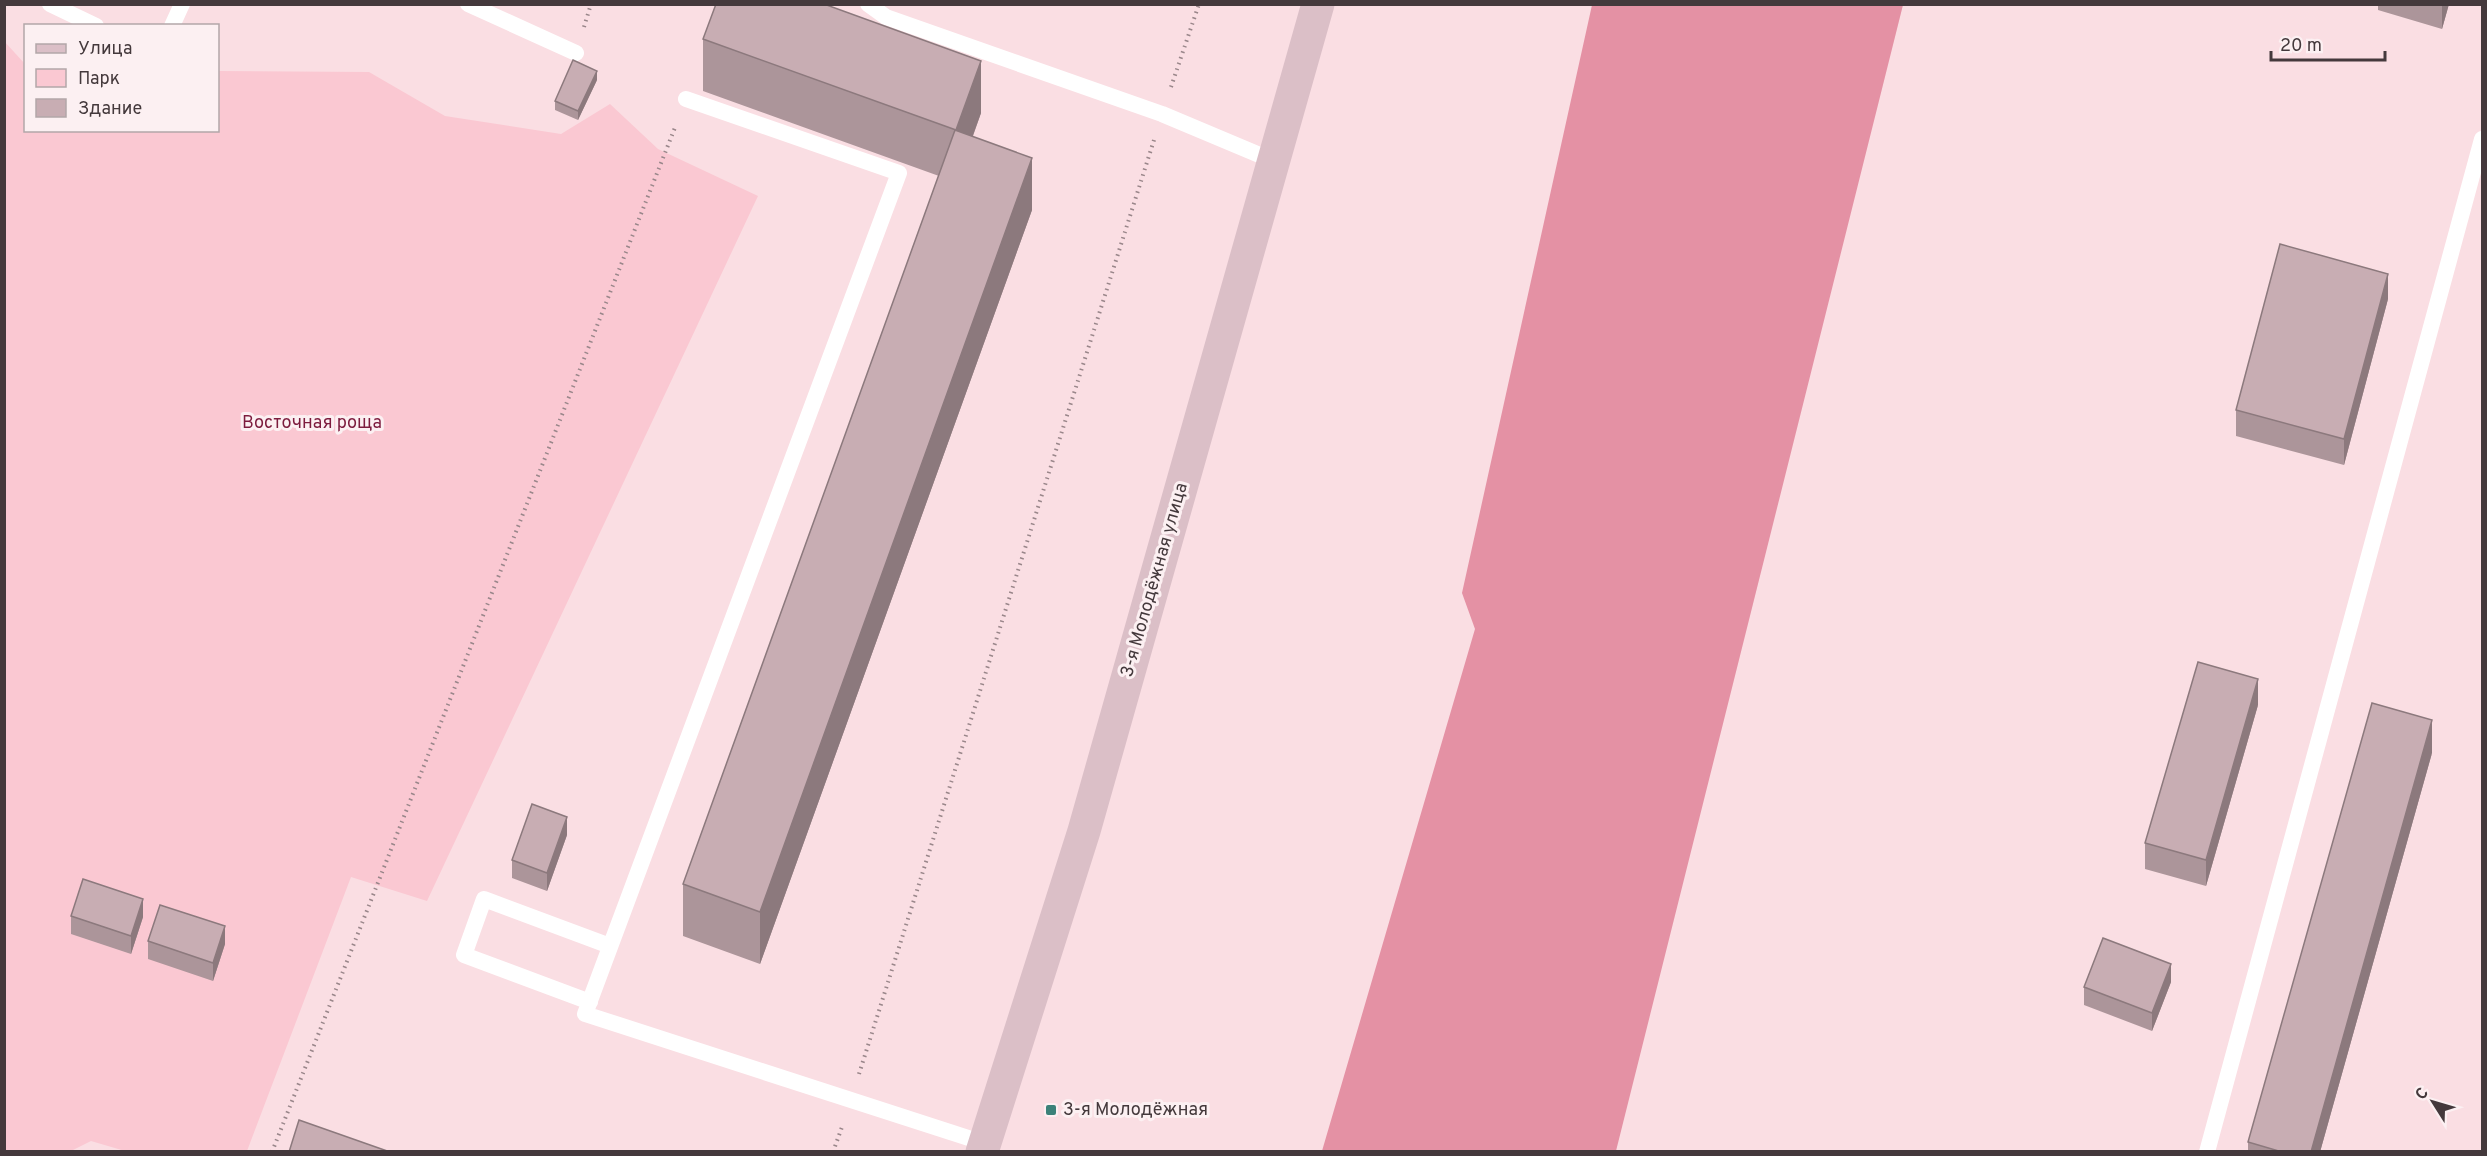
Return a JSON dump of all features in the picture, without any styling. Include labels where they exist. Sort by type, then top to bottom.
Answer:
[{"type":"main road","name":"3-я Молодёжная улица","points":[[983,1148],[1084,831],[1318,4]]},
{"type":"lane","points":[[50,4],[92,24]]},
{"type":"lane","points":[[173,24],[182,4]]},
{"type":"lane","points":[[468,4],[576,53]]},
{"type":"lane","points":[[868,4],[886,17],[1162,114],[1274,161]]},
{"type":"lane","points":[[686,99],[899,173],[585,1014],[851,1100],[983,1148]]},
{"type":"lane","points":[[2207,1152],[2482,140]]},
{"type":"lane","points":[[590,1002],[464,955],[484,899],[610,946]]},
{"type":"path","points":[[833,1152],[1162,114],[1199,4]]},
{"type":"path","points":[[272,1152],[686,99]]},
{"type":"green space","name":"Восточная роща","points":[[4,41],[24,63],[24,132],[219,132],[219,71],[369,72],[445,116],[561,134],[610,104],[658,149],[758,196],[427,901],[351,877],[247,1151],[125,1151],[91,1141],[71,1151],[5,1151]]},
{"type":"shaded area","points":[[1592,5],[1903,5],[1616,1151],[1322,1151],[1475,629],[1462,593]]},
{"type":"building","points":[[716,4],[824,4],[981,61],[956,130],[703,39]]},
{"type":"building","points":[[573,60],[597,71],[578,111],[555,101]]},
{"type":"building","points":[[955,130],[1032,158],[760,912],[683,884]]},
{"type":"building","points":[[2280,244],[2388,274],[2344,439],[2236,410]]},
{"type":"building","points":[[2198,662],[2258,679],[2206,860],[2145,843]]},
{"type":"building","points":[[2372,703],[2432,720],[2311,1152],[2282,1152],[2248,1142]]},
{"type":"building","points":[[532,804],[567,817],[547,873],[512,860]]},
{"type":"building","points":[[83,879],[143,899],[131,936],[71,916]]},
{"type":"building","points":[[160,905],[225,926],[213,963],[148,941]]},
{"type":"building","points":[[2103,938],[2171,964],[2152,1013],[2084,987]]},
{"type":"building","points":[[299,1120],[390,1152],[289,1152]]},
{"type":"place","name":"3-я Молодёжная","points":[[1051,1110]]}]
